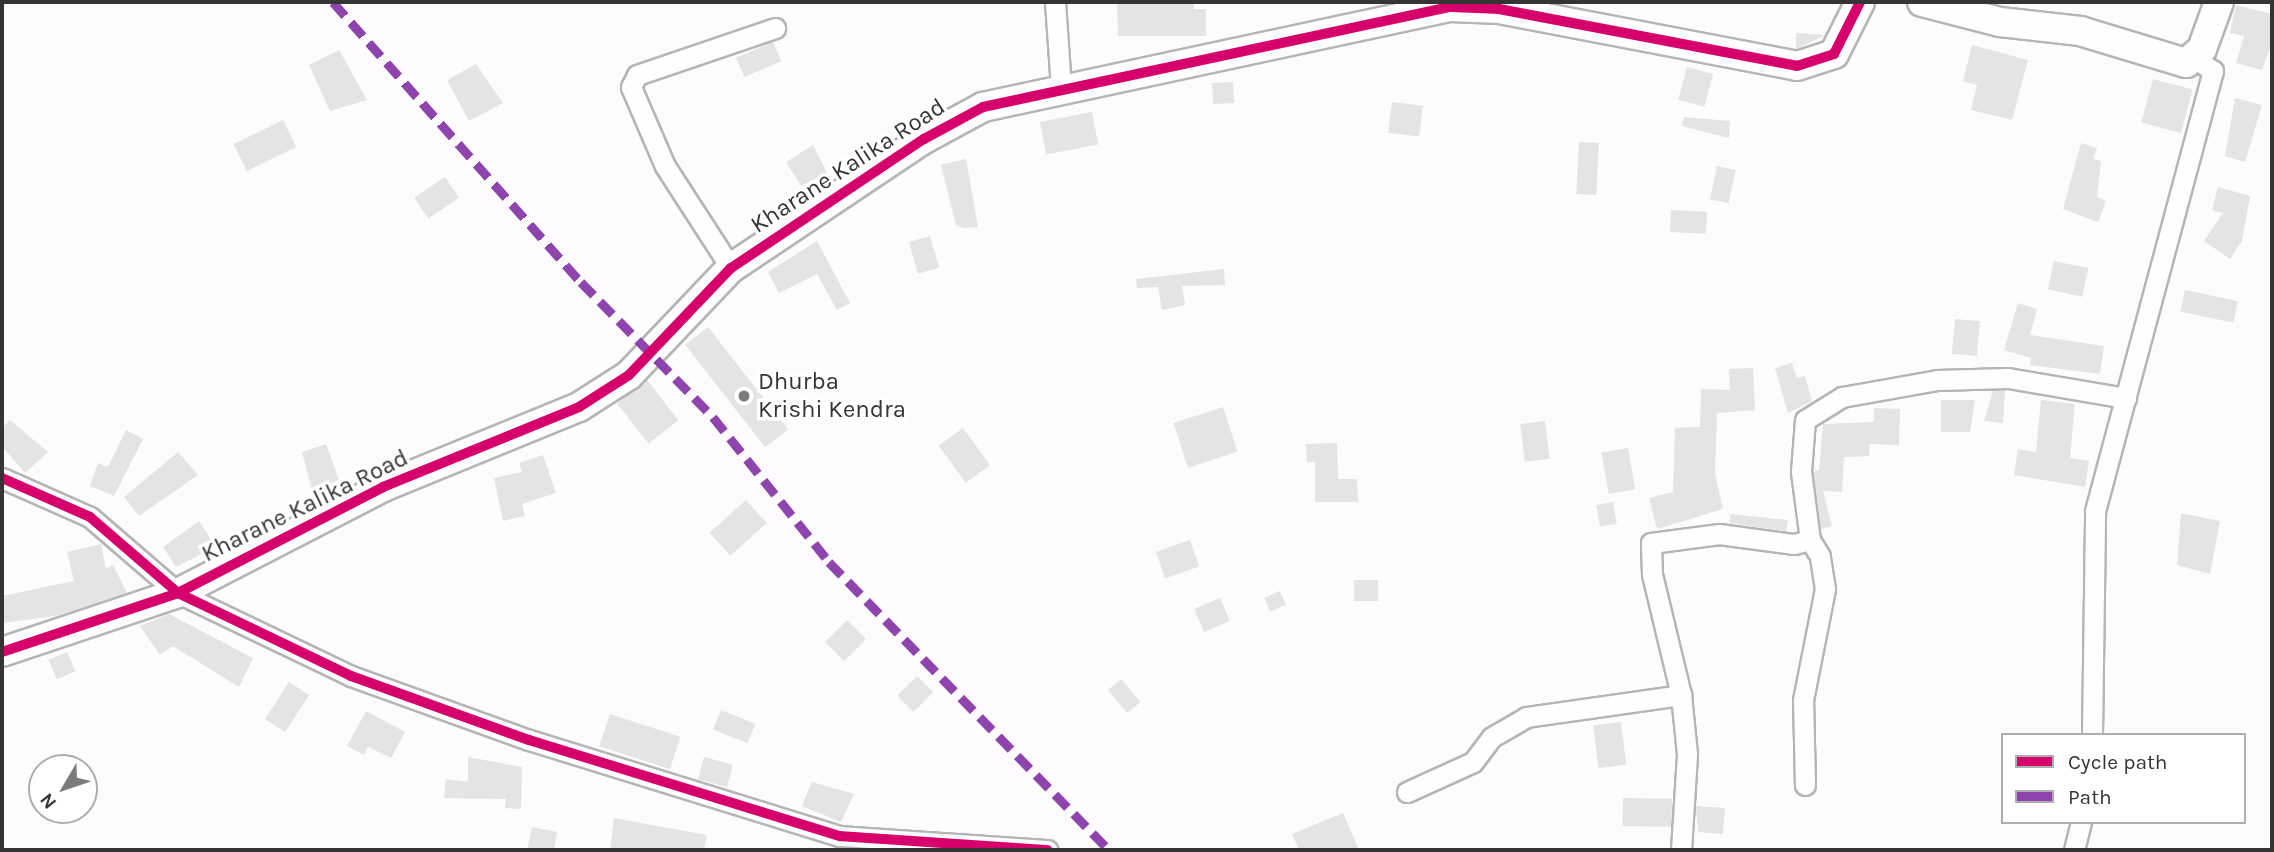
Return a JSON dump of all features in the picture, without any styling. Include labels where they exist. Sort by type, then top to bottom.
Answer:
[{"type":"street","points":[[1055,2],[1061,88]]},
{"type":"street","name":"Kharane Kalika Road","points":[[2,652],[178,593],[383,487],[602,394],[731,268],[953,121],[1061,88],[1247,54],[1427,11],[1475,7],[1797,66],[1834,54],[1860,2]]},
{"type":"street","points":[[1922,2],[2000,22],[2080,31],[2174,61],[2196,59],[2213,71],[2095,512],[2092,733]]},
{"type":"street","points":[[2196,59],[2219,2]]},
{"type":"street","points":[[731,268],[665,166],[631,87],[637,75],[775,28]]},
{"type":"street","points":[[1805,785],[1803,700],[1825,589],[1820,556],[1810,540],[1801,472],[1805,420],[1842,397],[1937,380],[2008,378],[2126,398]]},
{"type":"street","points":[[2,478],[90,517],[178,593],[351,676],[758,812],[841,836],[1048,850]]},
{"type":"street","points":[[1681,850],[1686,754],[1681,695],[1652,575],[1651,543],[1719,534],[1794,544],[1810,540]]},
{"type":"street","points":[[1407,792],[1473,762],[1492,737],[1525,717],[1681,695]]},
{"type":"street","points":[[2074,850],[2080,824]]},
{"type":"building","points":[[1117,2],[1194,2],[1194,9],[1206,9],[1206,36],[1118,36]]},
{"type":"building","points":[[2236,5],[2272,14],[2272,43],[2262,70],[2236,63],[2244,36],[2230,33]]},
{"type":"building","points":[[1796,33],[1825,35],[1796,49]]},
{"type":"building","points":[[773,42],[781,61],[744,77],[736,58]]},
{"type":"building","points":[[1972,45],[2028,60],[2012,120],[1971,110],[1977,85],[1963,81]]},
{"type":"building","points":[[339,50],[367,100],[330,111],[309,65]]},
{"type":"building","points":[[476,64],[503,103],[469,121],[447,80]]},
{"type":"building","points":[[1687,67],[1713,74],[1704,107],[1678,100]]},
{"type":"building","points":[[2153,79],[2193,90],[2181,133],[2141,122]]},
{"type":"building","points":[[1233,82],[1234,103],[1213,104],[1212,83]]},
{"type":"building","points":[[2235,98],[2262,105],[2245,162],[2225,156]]},
{"type":"building","points":[[1392,102],[1423,106],[1419,137],[1388,133]]},
{"type":"building","points":[[1092,112],[1098,144],[1046,155],[1040,122]]},
{"type":"building","points":[[1684,117],[1730,121],[1729,138],[1682,126]]},
{"type":"building","points":[[283,120],[296,147],[247,171],[234,144]]},
{"type":"building","points":[[1579,142],[1599,143],[1596,195],[1576,194]]},
{"type":"building","points":[[2081,143],[2097,148],[2093,159],[2101,161],[2097,197],[2106,201],[2098,222],[2063,209]]},
{"type":"building","points":[[813,145],[827,173],[801,186],[786,162]]},
{"type":"building","points":[[966,159],[978,227],[964,228],[956,225],[941,165]]},
{"type":"building","points":[[1717,166],[1736,170],[1729,203],[1710,199]]},
{"type":"building","points":[[445,177],[459,198],[428,218],[414,198]]},
{"type":"building","points":[[2218,187],[2250,196],[2242,241],[2230,259],[2204,241],[2223,213],[2212,210]]},
{"type":"building","points":[[1671,210],[1707,212],[1706,234],[1670,232]]},
{"type":"building","points":[[930,236],[939,268],[918,274],[909,242]]},
{"type":"building","points":[[817,241],[850,303],[837,310],[817,274],[779,293],[768,272]]},
{"type":"building","points":[[2054,261],[2088,268],[2082,297],[2048,289]]},
{"type":"building","points":[[1224,269],[1225,285],[1182,286],[1185,305],[1162,310],[1158,287],[1137,288],[1136,279]]},
{"type":"building","points":[[2185,290],[2238,301],[2233,323],[2180,312]]},
{"type":"building","points":[[2018,303],[2037,309],[2030,335],[2104,346],[2100,374],[2030,365],[2031,358],[2004,350]]},
{"type":"building","points":[[1955,319],[1980,321],[1977,356],[1952,354]]},
{"type":"building","name":"Dhurba Krishi Kendra","points":[[708,327],[788,429],[765,447],[685,345]]},
{"type":"building","points":[[1792,363],[1797,378],[1805,376],[1812,401],[1788,413],[1775,368]]},
{"type":"building","points":[[1753,368],[1755,410],[1717,413],[1715,474],[1723,509],[1657,529],[1649,498],[1673,492],[1675,428],[1700,427],[1701,389],[1730,390],[1729,369]]},
{"type":"building","points":[[647,380],[678,420],[648,444],[617,403]]},
{"type":"building","points":[[2005,390],[2003,423],[1984,421],[1993,391]]},
{"type":"building","points":[[1941,400],[1975,400],[1970,432],[1941,432]]},
{"type":"building","points":[[2041,400],[2075,404],[2070,458],[2089,461],[2085,487],[2014,475],[2018,449],[2036,452]]},
{"type":"building","points":[[1223,407],[1238,452],[1188,468],[1174,423]]},
{"type":"building","points":[[1874,408],[1900,409],[1899,445],[1870,444],[1869,456],[1844,457],[1842,492],[1823,491],[1832,526],[1821,529],[1813,472],[1819,470],[1823,424],[1874,422]]},
{"type":"building","points":[[10,420],[48,452],[25,473],[2,446],[2,428]]},
{"type":"building","points":[[1545,421],[1550,459],[1525,462],[1520,424]]},
{"type":"building","points":[[963,428],[990,465],[966,483],[939,446]]},
{"type":"building","points":[[126,430],[143,439],[114,496],[90,486],[98,463],[108,467]]},
{"type":"building","points":[[1337,443],[1338,479],[1357,479],[1358,502],[1315,502],[1315,462],[1307,462],[1306,444]]},
{"type":"building","points":[[326,444],[339,480],[312,490],[302,452]]},
{"type":"building","points":[[1628,448],[1635,489],[1609,494],[1601,453]]},
{"type":"building","points":[[178,452],[198,475],[139,516],[124,497]]},
{"type":"building","points":[[543,455],[556,493],[522,504],[525,516],[503,521],[494,478],[522,472],[519,463]]},
{"type":"building","points":[[746,500],[767,523],[730,556],[710,533]]},
{"type":"building","points":[[1613,502],[1617,524],[1600,527],[1596,505]]},
{"type":"building","points":[[2181,513],[2220,521],[2210,574],[2177,565]]},
{"type":"building","points":[[1731,514],[1788,520],[1786,531],[1729,523]]},
{"type":"building","points":[[199,521],[216,547],[176,567],[163,547]]},
{"type":"building","points":[[1190,540],[1199,566],[1165,578],[1156,552]]},
{"type":"building","points":[[101,544],[106,569],[113,565],[127,593],[56,616],[2,623],[2,596],[74,581],[67,552]]},
{"type":"building","points":[[1354,580],[1378,580],[1378,601],[1354,601]]},
{"type":"building","points":[[1280,591],[1286,605],[1270,611],[1264,598]]},
{"type":"building","points":[[1220,598],[1230,621],[1204,632],[1194,609]]},
{"type":"building","points":[[169,614],[253,658],[239,687],[173,646],[160,655],[140,626]]},
{"type":"building","points":[[847,620],[866,639],[844,661],[825,642]]},
{"type":"building","points":[[67,652],[75,671],[57,679],[49,660]]},
{"type":"building","points":[[917,676],[933,692],[913,712],[897,696]]},
{"type":"building","points":[[1121,679],[1140,702],[1127,713],[1108,690]]},
{"type":"building","points":[[289,682],[309,695],[285,732],[265,719]]},
{"type":"building","points":[[721,710],[755,724],[747,743],[713,729]]},
{"type":"building","points":[[366,711],[405,732],[391,758],[368,747],[364,755],[347,746]]},
{"type":"building","points":[[610,714],[680,737],[670,769],[599,746]]},
{"type":"building","points":[[1621,722],[1626,765],[1598,768],[1593,725]]},
{"type":"building","points":[[468,757],[522,767],[521,809],[505,808],[506,799],[444,798],[446,779],[468,782]]},
{"type":"building","points":[[704,757],[733,765],[727,787],[698,779]]},
{"type":"building","points":[[812,782],[854,794],[841,822],[802,806]]},
{"type":"building","points":[[1623,798],[1672,799],[1672,827],[1623,826]]},
{"type":"building","points":[[1696,806],[1725,808],[1723,834],[1698,832]]},
{"type":"building","points":[[1343,813],[1359,850],[1299,850],[1292,834]]},
{"type":"building","points":[[614,818],[707,835],[704,850],[610,850]]},
{"type":"building","points":[[532,827],[557,832],[554,850],[527,850]]},
{"type":"marked path","points":[[333,2],[581,282],[713,417],[829,562],[1109,850]]},
{"type":"cycle path","points":[[2,652],[178,593],[383,487],[579,407],[629,375],[731,268],[924,139],[983,107],[1451,7],[1499,9],[1797,66],[1834,54],[1860,2]]},
{"type":"cycle path","points":[[2,478],[90,517],[178,593],[351,676],[529,740],[840,836],[1048,850]]},
{"type":"place","name":"Dhurba Krishi Kendra","points":[[744,396]]}]
